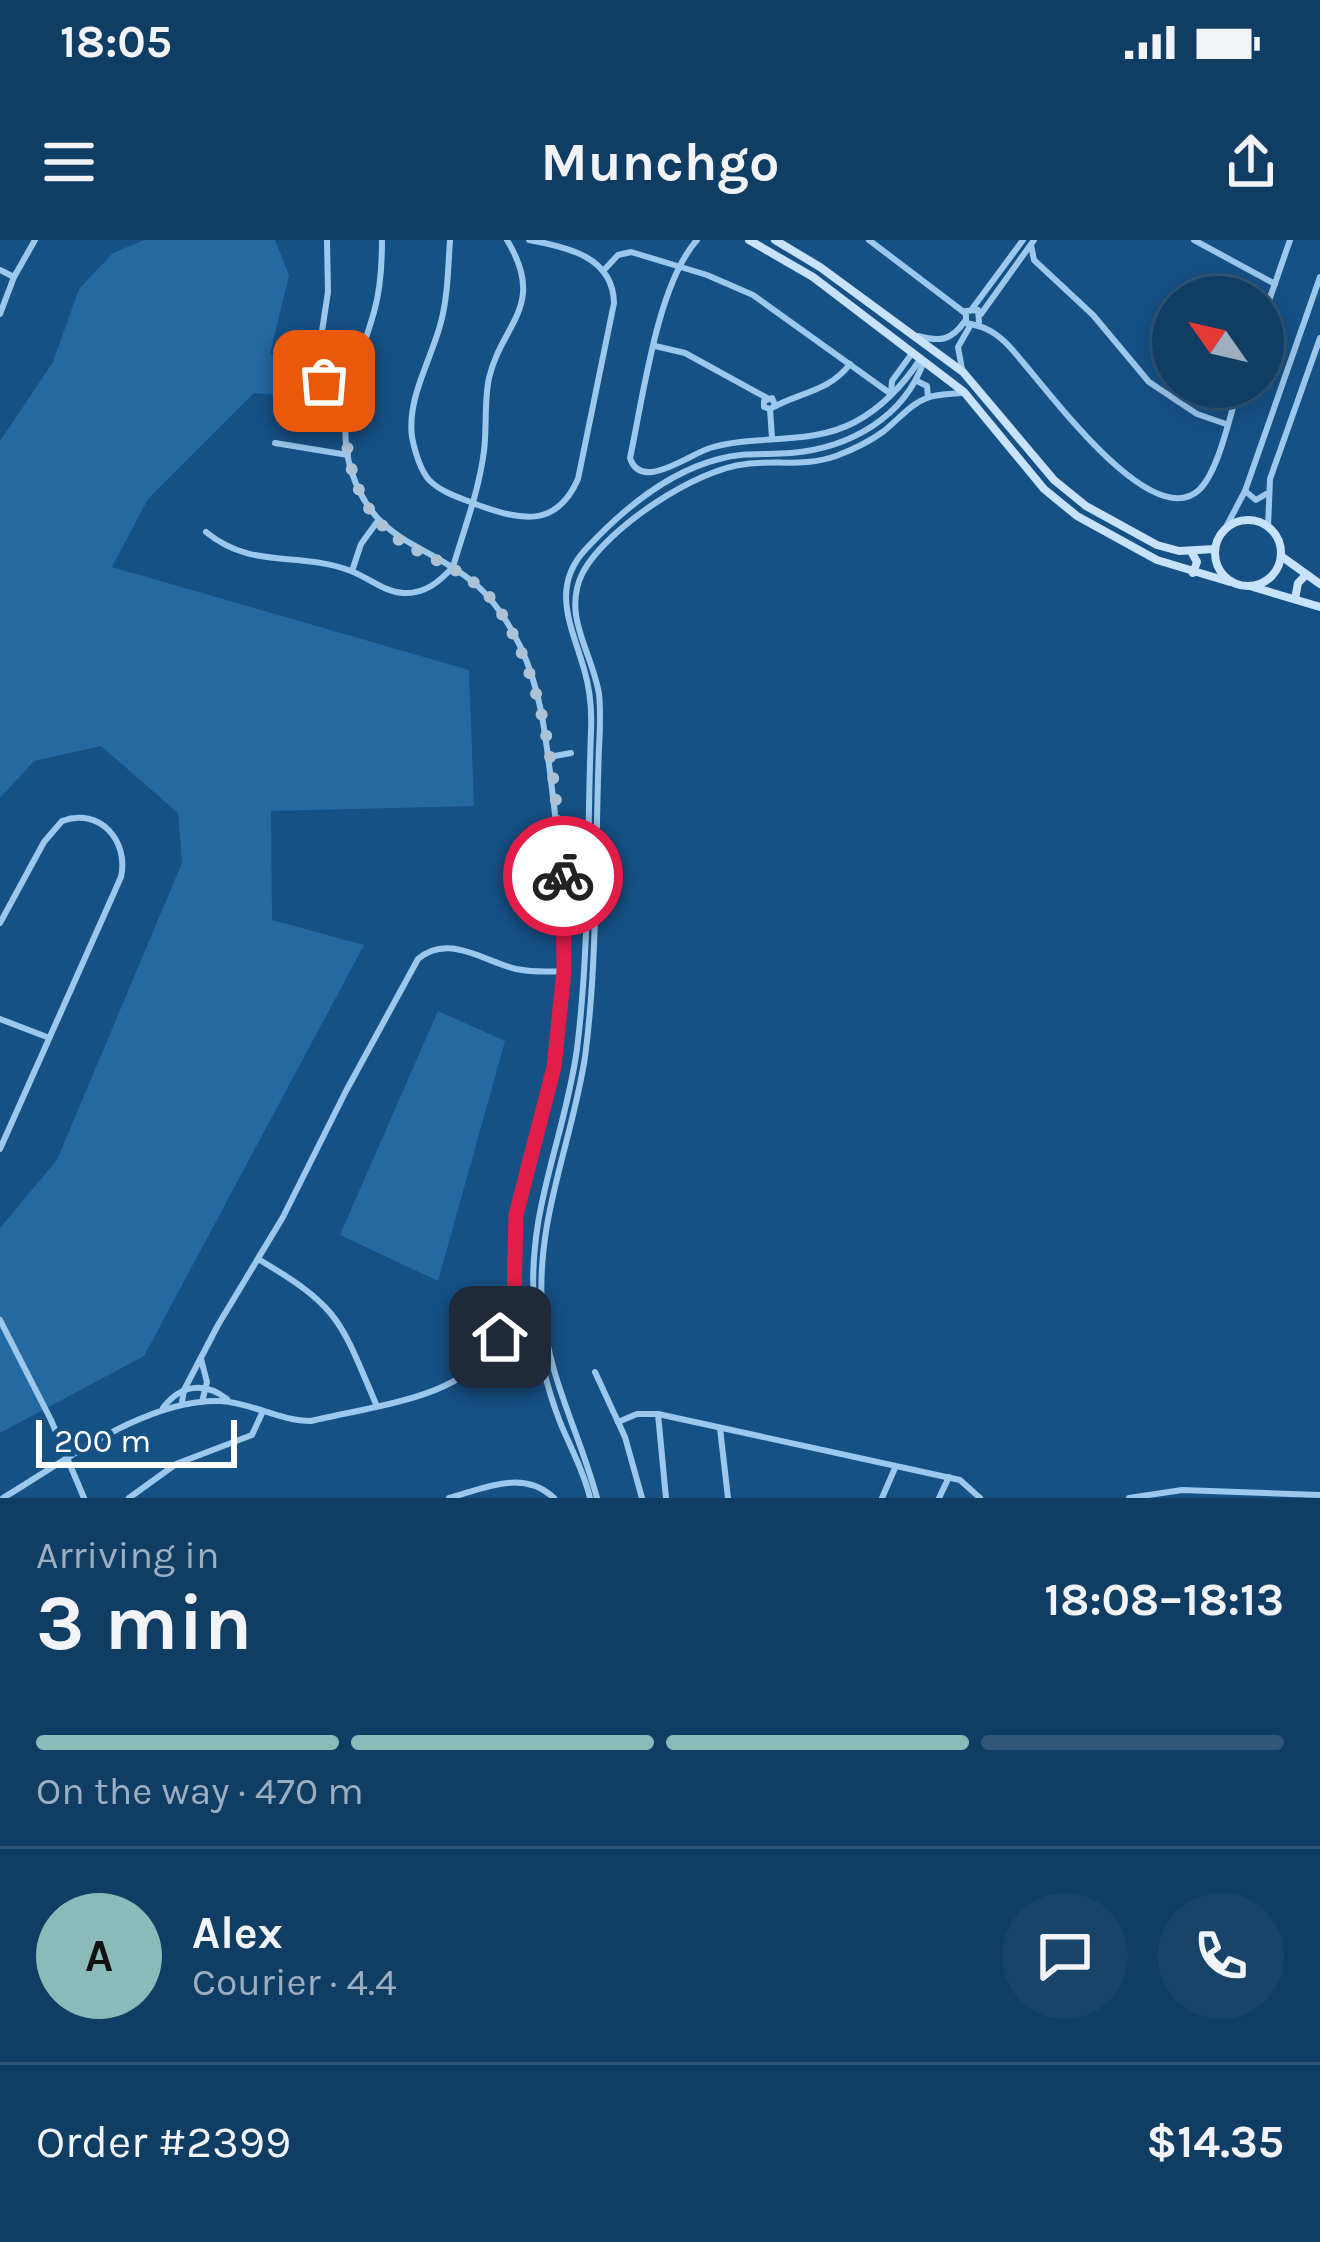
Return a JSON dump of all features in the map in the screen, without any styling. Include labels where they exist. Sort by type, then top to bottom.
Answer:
[{"type":"main road","points":[[749,240],[813,277],[964,392],[1044,489],[1077,516],[1128,546],[1192,573],[1320,607]]},
{"type":"main road","points":[[775,240],[963,372],[1054,480],[1085,506],[1157,545],[1191,551],[1215,548]]},
{"type":"main road","points":[[1230,581],[1216,564],[1215,548],[1226,529],[1246,520],[1268,527],[1281,556],[1274,573],[1252,586]]},
{"type":"main road","points":[[1191,551],[1198,562],[1192,573]]},
{"type":"main road","points":[[1281,556],[1320,584]]},
{"type":"main road","points":[[1294,599],[1306,575]]},
{"type":"street","points":[[0,314],[35,240]]},
{"type":"street","points":[[326,240],[328,292],[317,364],[324,381],[349,389]]},
{"type":"street","points":[[3,1498],[163,1408],[184,1390],[207,1388],[229,1402],[311,1420],[461,1378],[489,1353],[514,1302],[516,1215],[554,1067],[564,971],[564,896],[548,757],[536,687],[497,605],[453,568],[410,546],[378,521],[364,500],[348,454],[349,389],[376,308],[382,240]]},
{"type":"street","points":[[450,240],[440,326],[415,396],[411,427],[417,458],[430,482],[472,502],[528,518],[554,511],[572,492],[614,303],[613,286],[604,270],[586,256],[529,240]]},
{"type":"street","points":[[206,532],[240,554],[304,560],[352,572],[401,593],[430,588],[453,568],[484,455],[488,381],[518,319],[522,297],[521,274],[507,240]]},
{"type":"street","points":[[685,254],[686,240]]},
{"type":"street","points":[[697,240],[679,267],[655,346],[630,458],[637,470],[653,473],[736,440],[802,438],[851,424],[891,394],[892,381],[919,357]]},
{"type":"street","points":[[869,240],[1003,340],[1099,452],[1168,496],[1200,489],[1213,467],[1232,408]]},
{"type":"street","points":[[1016,257],[1010,240],[1028,241]]},
{"type":"street","points":[[1194,240],[1260,276]]},
{"type":"street","points":[[1278,276],[1291,240]]},
{"type":"street","points":[[914,335],[937,341],[951,338],[1028,241]]},
{"type":"street","points":[[1028,241],[1034,260],[1093,316],[1149,382],[1197,414],[1226,424]]},
{"type":"street","points":[[604,270],[612,259],[631,252],[753,295],[891,394]]},
{"type":"street","points":[[1016,257],[1034,260]]},
{"type":"street","points":[[0,270],[14,277]]},
{"type":"street","points":[[1226,529],[1245,491],[1320,277]]},
{"type":"street","points":[[963,372],[958,347],[972,317]]},
{"type":"street","points":[[1268,527],[1268,491],[1320,338]]},
{"type":"street","points":[[655,346],[685,353],[769,403],[821,390],[850,364]]},
{"type":"street","points":[[587,941],[592,714],[584,665],[566,611],[575,564],[642,499],[690,469],[745,454],[797,453],[847,441],[886,416],[917,381],[919,357]]},
{"type":"street","points":[[917,381],[927,386],[928,397]]},
{"type":"street","points":[[594,1498],[550,1392],[533,1284],[539,1202],[577,1047],[601,718],[593,671],[576,623],[575,596],[584,570],[648,508],[695,478],[748,463],[805,464],[832,458],[882,432],[928,397],[964,392]]},
{"type":"street","points":[[769,403],[772,438]]},
{"type":"street","points":[[274,443],[348,454]]},
{"type":"street","points":[[1245,491],[1256,500],[1268,491]]},
{"type":"street","points":[[352,572],[361,544],[378,521]]},
{"type":"street","points":[[548,757],[571,753]]},
{"type":"street","points":[[0,923],[44,842],[62,821],[88,818],[110,830],[124,864],[121,877],[0,1149]]},
{"type":"street","points":[[182,1404],[184,1390],[423,954],[452,947],[516,969],[564,971]]},
{"type":"street","points":[[0,1019],[47,1037]]},
{"type":"street","points":[[258,1259],[301,1284],[331,1310],[376,1405]]},
{"type":"street","points":[[0,1320],[84,1498]]},
{"type":"street","points":[[201,1359],[207,1388],[202,1402]]},
{"type":"street","points":[[595,1372],[634,1462],[642,1498]]},
{"type":"street","points":[[163,1408],[229,1402]]},
{"type":"street","points":[[129,1498],[176,1463],[252,1435],[263,1412]]},
{"type":"street","points":[[617,1422],[637,1414],[658,1414],[949,1478],[969,1485],[980,1498]]},
{"type":"street","points":[[658,1414],[666,1498]]},
{"type":"street","points":[[721,1428],[728,1498]]},
{"type":"street","points":[[881,1498],[895,1467]]},
{"type":"street","points":[[939,1498],[949,1478]]},
{"type":"street","points":[[449,1498],[518,1481],[535,1485],[554,1498]]},
{"type":"street","points":[[1129,1498],[1182,1490],[1320,1495]]},
{"type":"shaded area","points":[[144,240],[275,240],[289,275],[270,354],[340,367],[335,401],[254,393],[148,499],[112,567],[469,670],[474,806],[271,811],[272,920],[364,945],[144,1356],[0,1433],[0,1228],[57,1160],[182,863],[178,813],[101,746],[34,761],[0,798],[0,441],[53,362],[79,289],[113,253]]},
{"type":"shaded area","points":[[438,1011],[505,1041],[438,1281],[340,1235]]},
{"type":"way so far","points":[[324,381],[349,389],[345,432],[352,474],[378,521],[392,535],[472,581],[497,605],[521,648],[544,721],[563,876]]},
{"type":"route","points":[[500,1337],[514,1302],[516,1215],[554,1067],[564,971],[563,876]]}]
